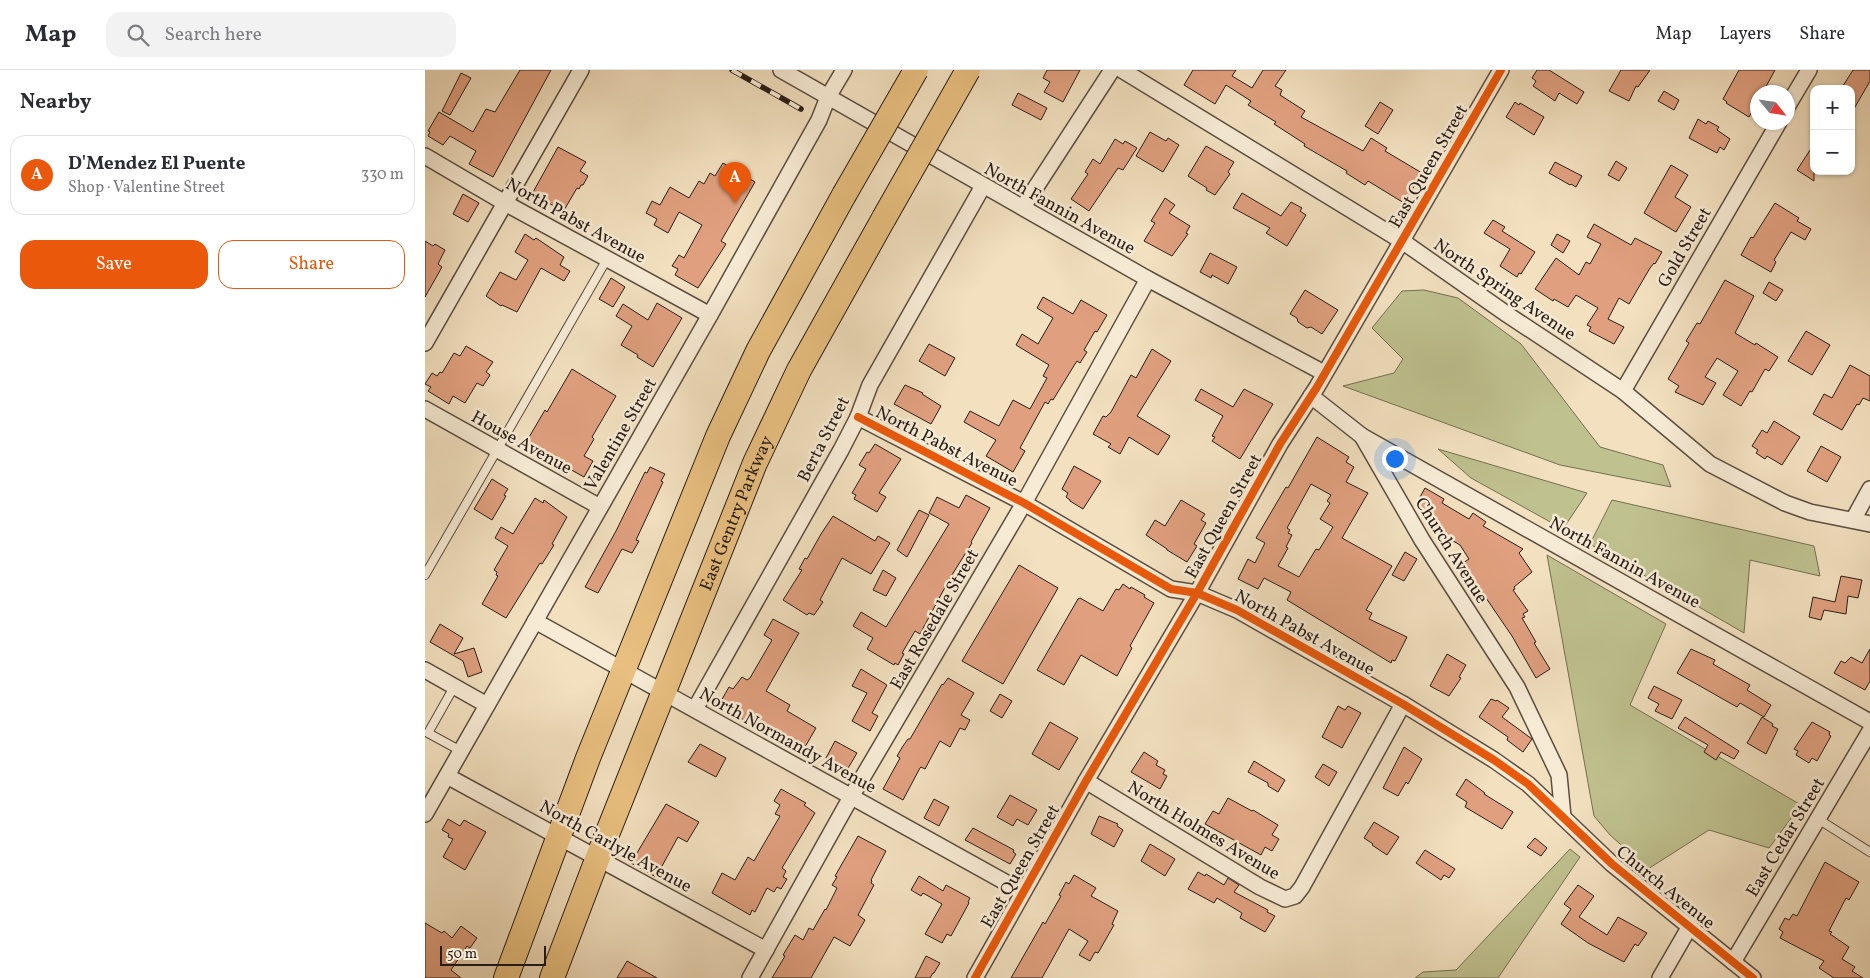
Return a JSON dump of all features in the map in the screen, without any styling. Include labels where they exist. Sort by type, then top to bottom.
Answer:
[{"type":"main road","points":[[506,978],[558,836],[623,670],[701,475],[732,406],[763,343],[844,195],[916,70]]},
{"type":"main road","name":"East Gentry Parkway","points":[[552,978],[597,858],[745,487],[778,412],[799,370],[968,70]]},
{"type":"main road","points":[[494,978],[520,942]]},
{"type":"street","points":[[425,343],[581,70]]},
{"type":"street","name":"North Fannin Avenue","points":[[781,70],[1148,279],[1324,373]]},
{"type":"street","name":"Valentine Street","points":[[425,814],[710,315],[819,120],[844,70]]},
{"type":"street","points":[[1023,207],[1112,70]]},
{"type":"street","name":"North Spring Avenue","points":[[1122,70],[1402,241],[1508,315],[1623,391],[1719,469],[1785,503],[1810,512],[1870,524]]},
{"type":"street","name":"East Queen Street","points":[[975,978],[1086,781],[1197,594],[1280,444],[1311,396],[1501,70]]},
{"type":"street","points":[[1795,94],[1809,70]]},
{"type":"street","name":"Gold Street","points":[[1623,391],[1774,130]]},
{"type":"street","name":"North Pabst Avenue","points":[[425,156],[505,203],[710,315]]},
{"type":"street","name":"Berta Street","points":[[695,709],[858,418],[870,385],[983,186]]},
{"type":"street","name":"East Rosedale Street","points":[[750,978],[851,797],[1024,503],[1148,279]]},
{"type":"street","name":"Church Avenue","points":[[1311,396],[1362,436],[1422,540],[1517,686],[1559,775],[1563,817],[1612,864],[1753,978]]},
{"type":"street","name":"House Avenue","points":[[425,409],[600,507]]},
{"type":"street","name":"North Pabst Avenue","points":[[858,418],[1024,503],[1171,589],[1197,594],[1237,610],[1403,704],[1508,769],[1528,784],[1563,817]]},
{"type":"street","name":"North Fannin Avenue","points":[[1362,436],[1870,722]]},
{"type":"street","points":[[1853,520],[1870,489]]},
{"type":"street","name":"North Normandy Avenue","points":[[535,620],[1023,892]]},
{"type":"street","points":[[425,670],[487,705]]},
{"type":"street","name":"North Holmes Avenue","points":[[1086,781],[1260,887],[1285,899],[1295,896],[1302,887],[1403,704]]},
{"type":"street","name":"East Cedar Street","points":[[1733,962],[1870,731]]},
{"type":"street","name":"North Carlyle Avenue","points":[[447,776],[766,950]]},
{"type":"street","points":[[1660,978],[1690,926]]},
{"type":"lane","points":[[425,574],[607,259]]},
{"type":"lane","points":[[454,687],[428,733],[461,751]]},
{"type":"lane","points":[[1818,819],[1870,852]]},
{"type":"green space","points":[[1424,290],[1458,298],[1521,344],[1600,447],[1663,465],[1671,487],[1560,465],[1343,386],[1394,373],[1403,359],[1372,328],[1402,291]]},
{"type":"green space","points":[[1438,449],[1587,493],[1563,529],[1471,478]]},
{"type":"green space","points":[[1612,500],[1814,546],[1820,576],[1750,560],[1744,633],[1590,544]]},
{"type":"green space","points":[[1547,555],[1666,624],[1630,705],[1801,805],[1769,848],[1709,830],[1648,869],[1610,835],[1594,816]]},
{"type":"green space","points":[[1570,849],[1580,857],[1498,978],[1415,978],[1423,972],[1456,970]]},
{"type":"building","points":[[520,70],[551,70],[493,177],[469,164],[476,151],[450,136],[443,145],[428,136],[430,132],[428,131],[439,112],[473,132],[486,109],[495,112]]},
{"type":"building","points":[[1047,70],[1080,70],[1063,102],[1044,92],[1050,82],[1043,78]]},
{"type":"building","points":[[1193,70],[1236,70],[1232,76],[1252,88],[1263,70],[1286,70],[1275,86],[1282,90],[1280,95],[1305,111],[1301,117],[1363,151],[1371,138],[1387,148],[1385,151],[1422,173],[1404,203],[1368,181],[1365,185],[1346,173],[1347,171],[1304,146],[1305,144],[1274,124],[1276,122],[1248,105],[1251,101],[1226,85],[1215,104],[1184,85]]},
{"type":"building","points":[[1537,70],[1549,70],[1584,92],[1577,104],[1559,93],[1555,101],[1533,86],[1536,81],[1532,78]]},
{"type":"building","points":[[1621,70],[1650,70],[1638,87],[1636,86],[1629,101],[1609,91]]},
{"type":"building","points":[[1739,70],[1775,70],[1767,85],[1750,85],[1749,117],[1726,103],[1723,99]]},
{"type":"building","points":[[1853,70],[1870,70],[1870,81],[1855,107],[1855,85],[1844,85]]},
{"type":"building","points":[[461,73],[471,78],[450,115],[442,111]]},
{"type":"building","points":[[1664,91],[1679,100],[1674,110],[1658,101]]},
{"type":"building","points":[[1018,93],[1047,108],[1041,120],[1012,105]]},
{"type":"building","points":[[1380,102],[1393,110],[1378,134],[1365,126]]},
{"type":"building","points":[[1515,102],[1544,117],[1534,135],[1506,117]]},
{"type":"building","points":[[1698,119],[1706,124],[1708,121],[1719,127],[1717,130],[1730,139],[1724,150],[1720,147],[1717,153],[1689,138]]},
{"type":"building","points":[[1150,132],[1166,141],[1168,138],[1179,145],[1163,172],[1136,156]]},
{"type":"building","points":[[1115,139],[1123,144],[1125,141],[1137,148],[1123,170],[1118,168],[1089,211],[1071,199],[1088,174],[1085,172],[1093,159],[1100,164]]},
{"type":"building","points":[[1206,146],[1234,162],[1228,172],[1230,174],[1215,195],[1188,176]]},
{"type":"building","points":[[558,147],[586,162],[580,171],[588,176],[583,185],[579,189],[577,188],[563,212],[532,194]]},
{"type":"building","points":[[1810,150],[1810,175],[1814,175],[1814,181],[1797,170]]},
{"type":"building","points":[[1616,161],[1627,168],[1619,181],[1608,175]]},
{"type":"building","points":[[1555,162],[1582,176],[1576,187],[1549,173]]},
{"type":"building","points":[[723,163],[755,182],[721,241],[726,244],[698,288],[675,275],[678,269],[672,266],[679,255],[684,258],[702,225],[679,212],[668,233],[654,225],[657,219],[646,213],[652,201],[660,205],[670,187],[689,198],[699,181],[704,184],[710,173],[715,176]]},
{"type":"building","points":[[1671,165],[1688,175],[1675,197],[1691,207],[1676,232],[1644,213]]},
{"type":"building","points":[[1242,193],[1281,216],[1291,202],[1302,208],[1300,211],[1306,215],[1287,246],[1266,233],[1270,228],[1233,208]]},
{"type":"building","points":[[463,194],[479,203],[468,222],[453,214]]},
{"type":"building","points":[[1165,198],[1175,205],[1169,213],[1190,226],[1186,233],[1188,234],[1172,256],[1144,241],[1155,223],[1151,221]]},
{"type":"building","points":[[1775,203],[1799,218],[1797,221],[1811,229],[1805,240],[1791,232],[1774,260],[1776,262],[1771,272],[1741,255]]},
{"type":"building","points":[[1493,220],[1505,227],[1502,231],[1535,252],[1517,277],[1500,266],[1510,249],[1484,233]]},
{"type":"building","points":[[1594,224],[1631,245],[1635,238],[1662,252],[1655,264],[1650,268],[1629,304],[1619,298],[1608,319],[1624,327],[1614,344],[1589,331],[1591,327],[1587,325],[1598,308],[1576,295],[1568,307],[1554,299],[1553,301],[1535,289],[1556,258],[1579,275],[1586,262],[1590,264],[1601,244],[1587,237]]},
{"type":"building","points":[[525,234],[534,240],[536,238],[564,257],[560,265],[570,271],[564,281],[541,268],[517,312],[501,306],[486,296],[500,272],[516,280],[528,260],[515,252]]},
{"type":"building","points":[[1557,234],[1570,241],[1563,253],[1551,245]]},
{"type":"building","points":[[425,241],[445,250],[438,264],[442,267],[425,297]]},
{"type":"building","points":[[1210,253],[1237,267],[1228,284],[1212,275],[1211,278],[1200,272]]},
{"type":"building","points":[[611,278],[625,287],[613,307],[599,299]]},
{"type":"building","points":[[1725,280],[1754,296],[1735,333],[1755,345],[1756,343],[1778,357],[1769,371],[1765,369],[1752,392],[1750,391],[1741,406],[1723,395],[1738,371],[1717,358],[1705,377],[1716,383],[1703,405],[1675,392],[1679,386],[1668,379],[1689,343],[1686,341],[1697,323],[1700,324]]},
{"type":"building","points":[[1769,282],[1783,290],[1776,301],[1763,293]]},
{"type":"building","points":[[1305,290],[1338,310],[1322,334],[1311,327],[1307,328],[1290,314]]},
{"type":"building","points":[[1043,297],[1073,314],[1081,300],[1107,315],[1084,350],[1087,352],[1080,363],[1077,361],[1053,400],[1051,399],[1048,404],[1045,402],[1020,448],[1025,451],[1013,472],[986,456],[996,440],[964,422],[970,411],[999,426],[1013,400],[1030,409],[1047,378],[1043,376],[1049,365],[1016,345],[1022,334],[1038,344],[1053,318],[1037,308]]},
{"type":"building","points":[[657,303],[682,318],[653,367],[621,345],[632,326],[616,316],[623,304],[648,320]]},
{"type":"building","points":[[1806,331],[1830,345],[1812,375],[1788,361]]},
{"type":"building","points":[[929,344],[955,358],[945,376],[919,361]]},
{"type":"building","points":[[466,346],[493,362],[486,372],[490,375],[483,386],[477,383],[465,403],[453,396],[449,404],[428,391],[431,387],[425,384],[432,373],[437,376],[440,372],[442,373],[454,353],[460,356]]},
{"type":"building","points":[[1152,349],[1171,361],[1137,416],[1170,436],[1158,455],[1129,437],[1120,454],[1108,447],[1111,444],[1093,434],[1103,416],[1106,417],[1111,412],[1131,375],[1136,378]]},
{"type":"building","points":[[1850,365],[1870,376],[1870,401],[1863,398],[1859,405],[1857,404],[1842,430],[1813,414],[1824,394],[1832,398]]},
{"type":"building","points":[[572,369],[616,396],[592,437],[594,439],[584,456],[593,461],[584,477],[525,444],[545,410],[547,412]]},
{"type":"building","points":[[905,385],[923,393],[941,406],[931,424],[894,404]]},
{"type":"building","points":[[1201,389],[1233,407],[1244,389],[1273,404],[1240,459],[1212,441],[1215,437],[1212,436],[1223,416],[1195,400]]},
{"type":"building","points":[[1774,421],[1800,437],[1782,465],[1767,456],[1765,459],[1756,453],[1758,450],[1752,446],[1762,430],[1767,433]]},
{"type":"building","points":[[1317,437],[1349,457],[1346,462],[1354,467],[1346,482],[1368,493],[1342,538],[1392,566],[1366,610],[1372,613],[1369,619],[1407,637],[1395,661],[1392,660],[1391,663],[1287,600],[1291,592],[1264,578],[1258,589],[1238,579],[1248,559],[1255,563],[1265,543],[1256,538],[1286,487],[1288,488]],"holes":[[[1311,484],[1331,495],[1327,501],[1330,503],[1320,519],[1333,527],[1319,550],[1316,549],[1299,577],[1278,566],[1288,548],[1286,547],[1292,535],[1288,533],[1290,530],[1287,528]]]},
{"type":"building","points":[[875,444],[901,459],[879,493],[886,497],[877,512],[854,499],[856,495],[852,493],[866,469],[859,465],[867,452],[869,453]]},
{"type":"building","points":[[1821,446],[1841,457],[1827,482],[1807,471]]},
{"type":"building","points":[[1074,466],[1101,481],[1083,509],[1070,501],[1066,497],[1068,493],[1062,489]]},
{"type":"building","points":[[650,467],[665,474],[636,540],[639,541],[632,553],[622,549],[598,593],[585,587],[616,531],[645,472],[647,473]]},
{"type":"building","points":[[492,479],[508,489],[492,520],[474,509]]},
{"type":"building","points":[[1425,488],[1444,499],[1442,503],[1469,519],[1473,513],[1486,522],[1483,526],[1523,549],[1519,553],[1532,572],[1513,590],[1528,611],[1523,614],[1525,617],[1522,618],[1536,642],[1534,643],[1550,669],[1536,678],[1512,636],[1460,565],[1469,559],[1460,545],[1441,534],[1442,530],[1432,522],[1435,517],[1415,506]]},
{"type":"building","points":[[966,495],[990,508],[920,634],[915,631],[902,653],[904,654],[898,665],[895,663],[894,665],[867,649],[873,638],[853,626],[861,612],[886,627],[949,524],[929,513],[937,497],[959,508]]},
{"type":"building","points":[[535,498],[543,503],[544,500],[567,517],[552,544],[554,545],[542,564],[540,563],[506,618],[482,604],[498,576],[494,570],[508,546],[495,538],[501,527],[513,534]]},
{"type":"building","points":[[1181,500],[1205,514],[1201,520],[1206,523],[1194,544],[1197,546],[1187,562],[1146,535],[1155,520],[1165,526]]},
{"type":"building","points":[[919,510],[929,515],[907,557],[897,550]]},
{"type":"building","points":[[833,516],[875,541],[878,536],[890,543],[871,574],[842,558],[820,600],[823,602],[814,615],[809,613],[807,615],[783,600],[802,570],[799,569],[805,558],[807,559]]},
{"type":"building","points":[[1405,552],[1417,559],[1404,581],[1392,575]]},
{"type":"building","points":[[1019,565],[1058,588],[1003,684],[962,661]]},
{"type":"building","points":[[883,570],[896,578],[886,596],[873,590]]},
{"type":"building","points":[[1841,576],[1862,580],[1858,598],[1848,596],[1846,614],[1824,610],[1821,620],[1809,617],[1813,597],[1835,602]]},
{"type":"building","points":[[1123,584],[1145,595],[1144,597],[1154,603],[1130,646],[1132,648],[1117,676],[1081,655],[1064,685],[1037,670],[1078,599],[1080,598],[1103,611],[1116,589],[1119,590]]},
{"type":"building","points":[[773,619],[799,633],[766,691],[790,705],[787,711],[816,728],[805,747],[751,717],[748,722],[736,716],[739,711],[721,701],[729,687],[733,689],[742,677],[747,680],[750,678],[772,640],[764,635]]},
{"type":"building","points":[[440,624],[463,638],[454,654],[474,648],[482,672],[468,677],[463,661],[430,642]]},
{"type":"building","points":[[1691,649],[1715,660],[1713,664],[1750,685],[1747,690],[1771,705],[1764,717],[1740,703],[1737,707],[1677,673]]},
{"type":"building","points":[[1870,649],[1870,681],[1865,690],[1834,673],[1841,661],[1845,663],[1851,657],[1862,663]]},
{"type":"building","points":[[1447,654],[1466,665],[1459,677],[1461,678],[1449,696],[1430,686]]},
{"type":"building","points":[[861,669],[887,685],[872,713],[878,716],[870,731],[852,721],[867,693],[852,686]]},
{"type":"building","points":[[948,678],[974,693],[961,715],[970,720],[965,730],[960,728],[950,747],[940,741],[925,769],[920,768],[903,800],[883,789],[900,758],[897,756],[908,739],[910,739],[942,684]]},
{"type":"building","points":[[1654,686],[1682,700],[1672,719],[1655,711],[1659,704],[1648,698]]},
{"type":"building","points":[[1000,694],[1012,701],[1002,718],[990,711]]},
{"type":"building","points":[[1491,699],[1497,700],[1509,708],[1502,717],[1532,739],[1523,752],[1507,740],[1508,737],[1479,717]]},
{"type":"building","points":[[1338,706],[1345,710],[1348,706],[1361,713],[1342,748],[1322,737]]},
{"type":"building","points":[[1685,717],[1739,751],[1734,759],[1721,752],[1716,760],[1704,752],[1708,745],[1678,728]]},
{"type":"building","points":[[1762,717],[1778,729],[1766,754],[1747,743]]},
{"type":"building","points":[[1050,722],[1078,738],[1059,770],[1032,754]]},
{"type":"building","points":[[1812,722],[1830,732],[1829,735],[1831,736],[1817,761],[1812,758],[1809,763],[1796,755],[1798,751],[1794,749]]},
{"type":"building","points":[[835,741],[857,753],[847,770],[844,769],[843,772],[827,763],[828,760],[826,758]]},
{"type":"building","points":[[700,744],[726,758],[716,777],[688,762]]},
{"type":"building","points":[[1404,747],[1422,759],[1408,784],[1406,782],[1398,796],[1383,788]]},
{"type":"building","points":[[1144,752],[1158,761],[1156,765],[1165,770],[1163,774],[1167,776],[1160,789],[1131,772]]},
{"type":"building","points":[[1254,761],[1285,780],[1278,792],[1268,786],[1268,783],[1248,772]]},
{"type":"building","points":[[1323,764],[1337,772],[1329,786],[1315,777]]},
{"type":"building","points":[[1466,779],[1484,794],[1513,812],[1502,829],[1465,807],[1467,802],[1456,795]]},
{"type":"building","points":[[781,789],[806,803],[804,805],[815,813],[782,868],[786,871],[783,877],[787,879],[781,889],[777,887],[774,892],[767,888],[755,912],[752,910],[750,915],[712,893],[722,873],[735,880],[748,857],[754,861],[780,816],[775,814],[780,805],[774,801]]},
{"type":"building","points":[[1010,795],[1037,810],[1028,825],[1017,819],[1013,826],[997,817]]},
{"type":"building","points":[[1228,798],[1278,825],[1272,835],[1279,839],[1272,851],[1265,847],[1261,855],[1205,824],[1213,811],[1219,814]]},
{"type":"building","points":[[934,799],[949,807],[939,826],[924,818]]},
{"type":"building","points":[[666,804],[699,822],[687,842],[678,837],[656,877],[631,863]]},
{"type":"building","points":[[1099,816],[1118,824],[1117,826],[1123,830],[1114,847],[1091,834]]},
{"type":"building","points":[[448,819],[460,826],[464,820],[486,832],[465,870],[443,857],[453,839],[448,837],[449,834],[442,830]]},
{"type":"building","points":[[1374,822],[1399,837],[1387,855],[1364,838]]},
{"type":"building","points":[[973,828],[1014,850],[1013,852],[1016,854],[1010,864],[965,840]]},
{"type":"building","points":[[858,836],[886,851],[871,880],[871,883],[874,885],[858,915],[865,920],[850,946],[834,937],[811,978],[772,978],[795,935],[803,940],[809,928],[813,930],[826,910],[837,888],[832,885],[837,877],[835,876]]},
{"type":"building","points":[[1535,838],[1547,848],[1541,856],[1527,847]]},
{"type":"building","points":[[1150,844],[1175,859],[1165,876],[1141,861]]},
{"type":"building","points":[[1425,850],[1455,869],[1449,878],[1444,875],[1441,880],[1416,863]]},
{"type":"building","points":[[1825,862],[1859,882],[1849,900],[1846,898],[1829,931],[1832,932],[1830,934],[1849,947],[1842,959],[1855,967],[1852,971],[1863,978],[1834,978],[1819,968],[1824,961],[1780,938],[1783,932],[1779,929],[1785,918],[1789,920],[1793,914],[1797,916]]},
{"type":"building","points":[[1198,872],[1205,876],[1206,874],[1224,885],[1228,878],[1239,885],[1234,892],[1268,910],[1267,912],[1275,916],[1265,932],[1240,918],[1242,913],[1217,898],[1214,903],[1188,889]]},
{"type":"building","points":[[1074,875],[1096,888],[1091,896],[1118,911],[1112,924],[1114,925],[1098,953],[1095,952],[1090,961],[1079,955],[1088,941],[1069,929],[1042,978],[1011,978],[1043,922],[1045,924],[1061,896],[1059,895],[1066,882],[1069,884]]},
{"type":"building","points":[[919,876],[943,891],[946,885],[970,898],[951,936],[947,934],[942,943],[925,934],[942,904],[923,893],[921,896],[911,890]]},
{"type":"building","points":[[1578,885],[1594,896],[1579,917],[1607,935],[1618,917],[1647,933],[1638,946],[1635,944],[1624,962],[1588,943],[1561,924],[1571,909],[1564,904]]},
{"type":"building","points":[[425,923],[442,933],[444,931],[452,938],[461,926],[477,938],[470,948],[467,946],[451,970],[461,978],[425,978]]},
{"type":"building","points":[[926,956],[940,963],[930,978],[915,978]]},
{"type":"building","points":[[627,961],[657,978],[617,978]]},
{"type":"railway","points":[[732,70],[801,109]]},
{"type":"cycle path","points":[[975,978],[1086,781],[1197,593],[1280,444],[1317,387],[1501,70]]},
{"type":"cycle path","points":[[858,417],[1024,503],[1171,589],[1197,593],[1237,610],[1403,704],[1494,760],[1528,784],[1612,864],[1753,978]]},
{"type":"place","name":"D'Mendez El Puente","points":[[735,203]]}]
